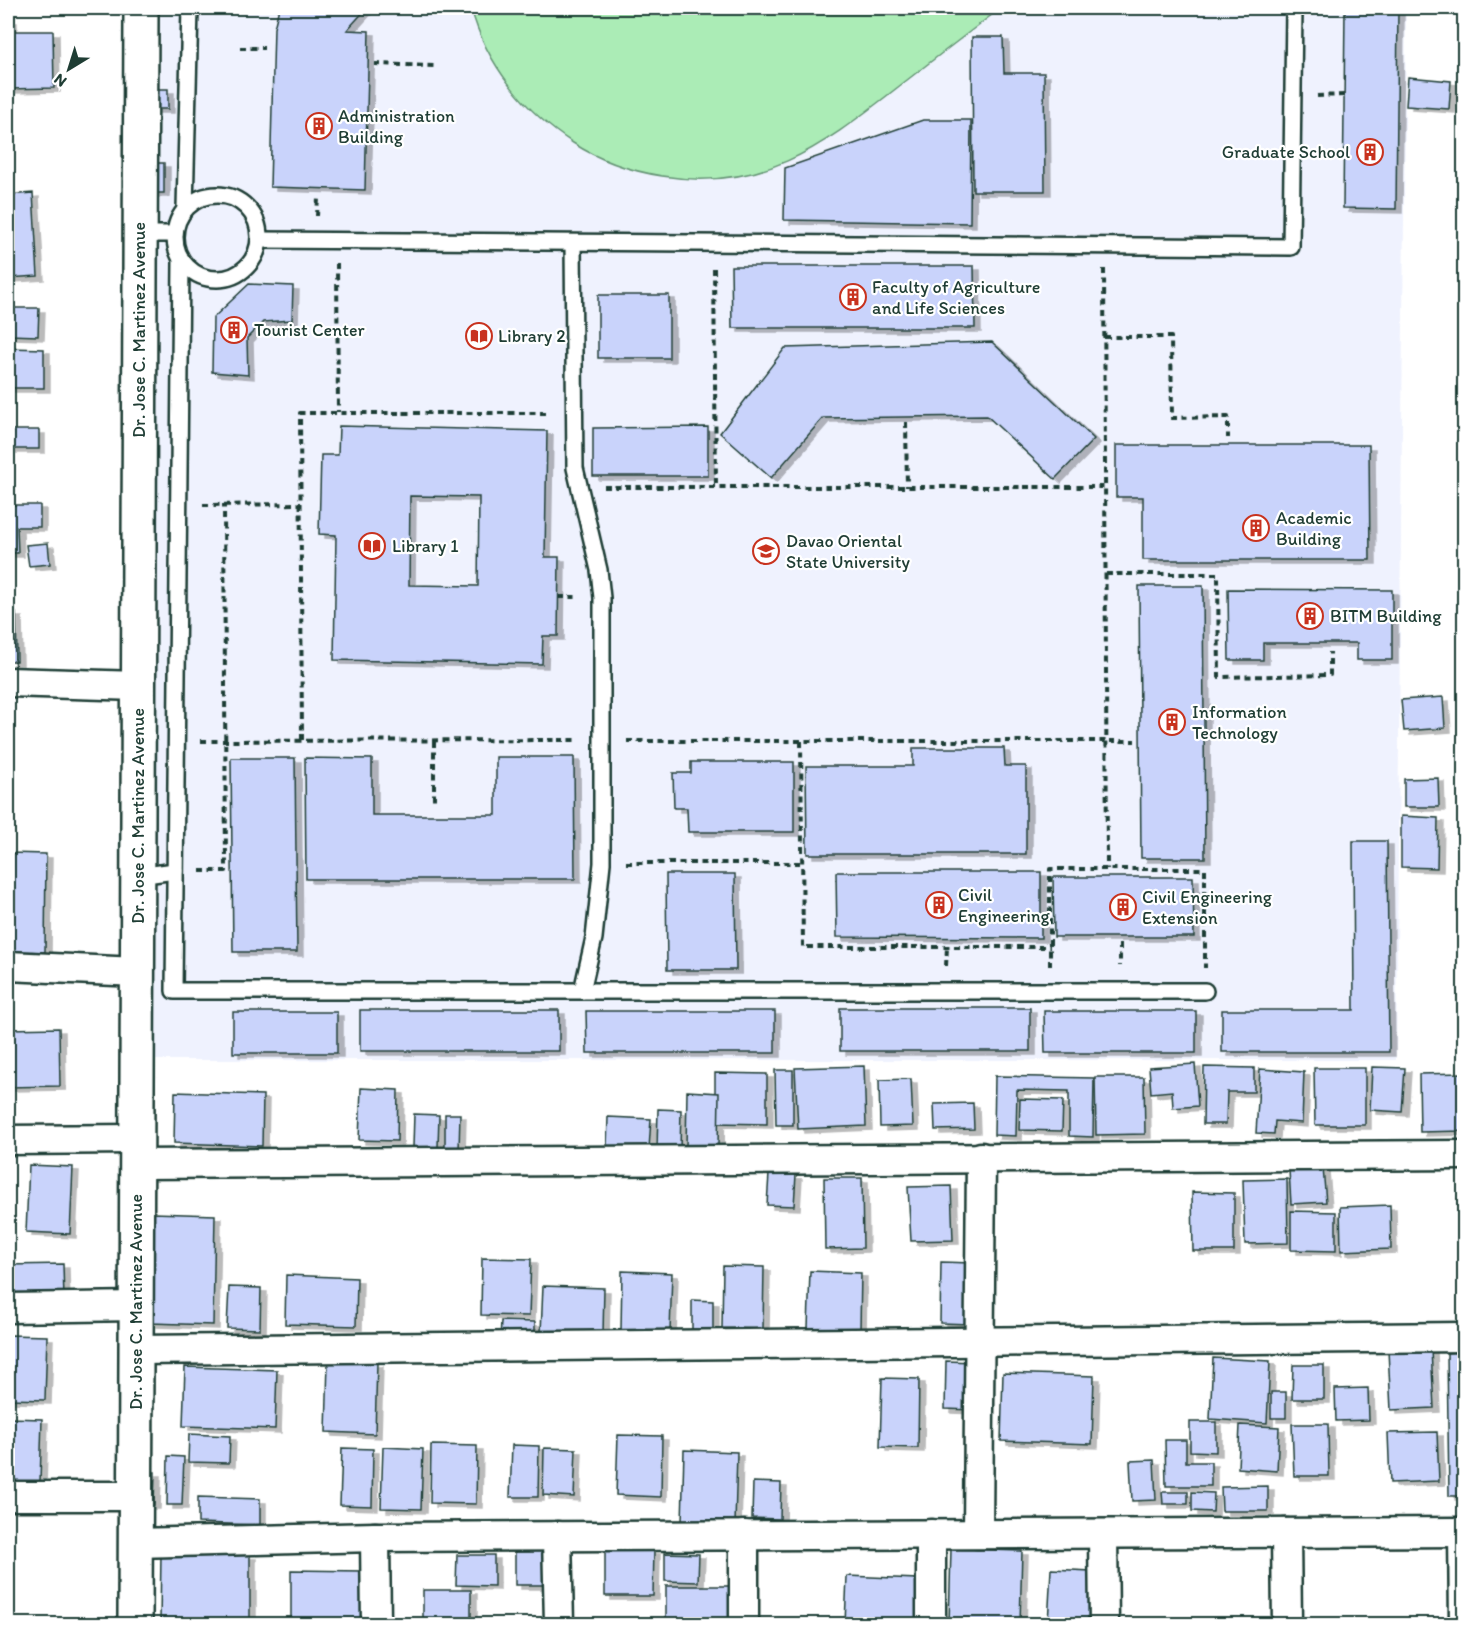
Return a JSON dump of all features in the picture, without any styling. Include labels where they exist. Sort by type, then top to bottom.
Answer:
[{"type":"street","name":"Dr. Jose C. Martinez Avenue","points":[[135,1624],[141,8]]},
{"type":"street","points":[[8,682],[138,686]]},
{"type":"street","points":[[8,966],[137,972]]},
{"type":"street","points":[[8,1140],[137,1152],[981,1157],[1464,1155]]},
{"type":"street","points":[[978,1534],[981,1157]]},
{"type":"street","points":[[8,1308],[137,1306]]},
{"type":"street","points":[[136,1350],[1464,1337]]},
{"type":"street","points":[[8,1496],[136,1496]]},
{"type":"street","points":[[136,1543],[375,1537],[1464,1532],[1464,1624]]},
{"type":"street","points":[[1286,1533],[1287,1624]]},
{"type":"street","points":[[931,1534],[931,1624]]},
{"type":"street","points":[[1102,1534],[1104,1624]]},
{"type":"street","points":[[744,1535],[744,1624]]},
{"type":"street","points":[[558,1536],[558,1624]]},
{"type":"street","points":[[375,1537],[376,1624]]},
{"type":"lane","points":[[184,208],[190,8]]},
{"type":"lane","points":[[259,240],[1292,247],[1294,8]]},
{"type":"lane","points":[[182,261],[203,277],[217,279],[231,277],[251,263],[259,240],[255,217],[237,199],[224,194],[209,194],[196,199],[184,208],[177,220],[174,234],[182,261],[174,991],[1205,991]]},
{"type":"lane","points":[[140,238],[132,234],[174,234]]},
{"type":"lane","points":[[573,243],[578,487],[592,540],[601,588],[602,863],[594,938],[582,991]]},
{"type":"lane","points":[[138,876],[175,871]]},
{"type":"path","points":[[240,48],[264,48]]},
{"type":"path","points":[[375,64],[434,66]]},
{"type":"path","points":[[337,241],[338,412]]},
{"type":"path","points":[[714,243],[716,487]]},
{"type":"path","points":[[1104,246],[1107,868]]},
{"type":"path","points":[[1104,337],[1171,338],[1172,418],[1228,417],[1228,438]]},
{"type":"path","points":[[302,741],[300,413],[575,413]]},
{"type":"path","points":[[906,422],[907,487]]},
{"type":"path","points":[[578,487],[1105,487]]},
{"type":"path","points":[[175,871],[226,871],[224,504]]},
{"type":"path","points":[[179,505],[301,504]]},
{"type":"path","points":[[1106,574],[1218,574],[1219,677],[1330,675],[1329,652]]},
{"type":"path","points":[[177,740],[1135,741]]},
{"type":"path","points":[[434,741],[434,804]]},
{"type":"path","points":[[801,741],[803,947],[1050,947]]},
{"type":"path","points":[[602,863],[802,863]]},
{"type":"path","points":[[1050,991],[1050,868],[1107,868],[1205,869],[1205,991]]},
{"type":"shaded area","name":"Davao Oriental State University","points":[[134,8],[1406,8],[1396,1060],[127,1060]]},
{"type":"green space","points":[[471,8],[1001,8],[866,112],[814,147],[787,161],[759,171],[730,177],[697,179],[662,176],[627,168],[594,155],[555,131],[524,101],[497,67],[478,29]]},
{"type":"building","name":"Administration Building","points":[[279,8],[367,8],[347,30],[369,31],[365,190],[270,187],[274,28]]},
{"type":"building","name":"Graduate School","points":[[1345,8],[1398,8],[1396,209],[1343,208]]},
{"type":"building","points":[[8,19],[11,19],[11,31],[53,31],[54,88],[8,89]]},
{"type":"building","points":[[972,37],[1003,37],[1004,73],[1044,73],[1045,191],[973,191]]},
{"type":"building","points":[[1408,77],[1451,81],[1449,109],[1406,106]]},
{"type":"building","points":[[149,89],[168,89],[168,109],[148,109]]},
{"type":"building","points":[[923,120],[971,120],[970,223],[784,220],[785,168]]},
{"type":"building","points":[[145,163],[164,163],[164,193],[145,193]]},
{"type":"building","points":[[33,193],[38,276],[8,278],[8,195]]},
{"type":"building","name":"Faculty of Agriculture and Life Sciences","points":[[731,266],[974,266],[975,328],[732,328]]},
{"type":"building","name":"Tourist Center","points":[[249,284],[293,286],[292,320],[263,322],[247,338],[248,375],[212,372],[213,318]]},
{"type":"building","points":[[598,295],[669,295],[669,358],[598,358]]},
{"type":"building","points":[[8,308],[39,308],[38,336],[8,335]]},
{"type":"building","points":[[992,342],[1094,439],[1055,479],[987,416],[823,418],[771,478],[720,433],[785,348]]},
{"type":"building","points":[[8,348],[44,349],[44,388],[8,388]]},
{"type":"building","name":"Library 1","points":[[339,426],[547,431],[545,557],[559,557],[558,636],[543,636],[542,664],[334,660],[336,535],[319,534],[321,455],[338,455]],"holes":[[[410,496],[479,497],[478,586],[409,585]]]},
{"type":"building","points":[[708,427],[708,476],[593,476],[593,428]]},
{"type":"building","points":[[10,430],[39,430],[39,449],[10,449]]},
{"type":"building","name":"Academic Building","points":[[1116,445],[1369,445],[1370,560],[1143,560],[1143,497],[1116,497]]},
{"type":"building","points":[[8,505],[40,505],[40,527],[17,527],[18,553],[8,553]]},
{"type":"building","points":[[48,543],[50,564],[29,566],[26,545]]},
{"type":"building","name":"Information Technology","points":[[1139,586],[1203,586],[1205,858],[1141,858]]},
{"type":"building","name":"BITM Building","points":[[1228,589],[1392,590],[1392,660],[1357,660],[1357,643],[1263,643],[1263,660],[1229,660]]},
{"type":"building","points":[[8,613],[16,613],[17,661],[8,661]]},
{"type":"building","points":[[1443,697],[1445,728],[1404,731],[1401,700]]},
{"type":"building","points":[[913,748],[1004,748],[1005,766],[1026,766],[1026,854],[807,854],[806,766],[913,766]]},
{"type":"building","points":[[496,757],[574,757],[575,879],[306,879],[305,758],[372,759],[372,815],[496,815]]},
{"type":"building","points":[[231,758],[295,758],[297,952],[233,952]]},
{"type":"building","points":[[691,762],[794,762],[794,832],[688,832],[687,808],[674,808],[673,773],[691,773]]},
{"type":"building","points":[[1438,778],[1439,807],[1404,807],[1404,779]]},
{"type":"building","points":[[1401,816],[1438,818],[1437,868],[1401,867]]},
{"type":"building","points":[[1353,841],[1387,841],[1389,1052],[1222,1052],[1222,1010],[1354,1010]]},
{"type":"building","points":[[8,853],[46,854],[45,952],[8,951]]},
{"type":"building","name":"Civil Engineering","points":[[836,872],[1041,872],[1041,938],[837,937]]},
{"type":"building","points":[[666,874],[735,874],[736,970],[667,970]]},
{"type":"building","name":"Civil Engineering Extension","points":[[1053,877],[1193,877],[1194,937],[1054,937]]},
{"type":"building","points":[[840,1008],[1030,1008],[1030,1051],[840,1051]]},
{"type":"building","points":[[360,1010],[559,1010],[559,1051],[360,1051]]},
{"type":"building","points":[[586,1011],[775,1011],[775,1053],[587,1053]]},
{"type":"building","points":[[1044,1011],[1196,1011],[1196,1053],[1045,1053]]},
{"type":"building","points":[[233,1012],[337,1012],[337,1053],[233,1053]]},
{"type":"building","points":[[59,1028],[60,1086],[8,1087],[8,1029]]},
{"type":"building","points":[[1195,1064],[1198,1106],[1173,1108],[1172,1091],[1151,1093],[1149,1067]]},
{"type":"building","points":[[864,1066],[866,1126],[798,1129],[795,1068]]},
{"type":"building","points":[[1204,1067],[1254,1068],[1254,1092],[1227,1092],[1226,1124],[1203,1124]]},
{"type":"building","points":[[1372,1067],[1405,1068],[1402,1112],[1370,1110]]},
{"type":"building","points":[[1314,1068],[1365,1068],[1365,1125],[1315,1125]]},
{"type":"building","points":[[1260,1069],[1304,1072],[1302,1123],[1275,1121],[1274,1134],[1256,1133]]},
{"type":"building","points":[[775,1070],[793,1070],[793,1125],[776,1125]]},
{"type":"building","points":[[715,1073],[767,1074],[767,1124],[715,1123]]},
{"type":"building","points":[[1464,1073],[1464,1131],[1420,1132],[1419,1074]]},
{"type":"building","points":[[995,1076],[1094,1078],[1093,1137],[1069,1136],[1069,1091],[1017,1090],[1016,1136],[994,1135]]},
{"type":"building","points":[[1095,1077],[1144,1077],[1145,1134],[1096,1135]]},
{"type":"building","points":[[911,1079],[913,1126],[880,1127],[879,1080]]},
{"type":"building","points":[[361,1088],[398,1090],[397,1141],[359,1140]]},
{"type":"building","points":[[687,1091],[719,1093],[718,1147],[686,1147]]},
{"type":"building","points":[[175,1092],[263,1095],[262,1146],[174,1143]]},
{"type":"building","points":[[1020,1099],[1063,1100],[1062,1131],[1019,1130]]},
{"type":"building","points":[[973,1103],[974,1129],[935,1130],[934,1104]]},
{"type":"building","points":[[658,1109],[681,1110],[680,1150],[657,1149]]},
{"type":"building","points":[[414,1114],[439,1115],[438,1147],[413,1147]]},
{"type":"building","points":[[445,1114],[460,1114],[459,1151],[445,1150]]},
{"type":"building","points":[[608,1117],[651,1119],[649,1149],[607,1148]]},
{"type":"building","points":[[29,1165],[73,1167],[70,1234],[26,1232]]},
{"type":"building","points":[[1323,1168],[1326,1202],[1291,1204],[1289,1170]]},
{"type":"building","points":[[769,1174],[796,1175],[794,1206],[767,1205]]},
{"type":"building","points":[[824,1178],[862,1178],[863,1248],[825,1249]]},
{"type":"building","points":[[1287,1179],[1288,1243],[1245,1244],[1243,1180]]},
{"type":"building","points":[[951,1186],[953,1240],[911,1241],[908,1187]]},
{"type":"building","points":[[1192,1192],[1234,1193],[1234,1251],[1193,1251]]},
{"type":"building","points":[[1390,1205],[1391,1249],[1341,1251],[1340,1207]]},
{"type":"building","points":[[1291,1211],[1336,1212],[1336,1251],[1291,1250]]},
{"type":"building","points":[[153,1213],[215,1215],[213,1325],[150,1323]]},
{"type":"building","points":[[482,1258],[531,1259],[529,1316],[481,1315]]},
{"type":"building","points":[[941,1262],[971,1263],[970,1324],[940,1323]]},
{"type":"building","points":[[63,1264],[64,1299],[8,1301],[8,1265]]},
{"type":"building","points":[[723,1266],[764,1267],[763,1329],[722,1328]]},
{"type":"building","points":[[622,1271],[672,1273],[670,1332],[621,1331]]},
{"type":"building","points":[[810,1271],[861,1273],[860,1330],[808,1328]]},
{"type":"building","points":[[286,1275],[357,1278],[356,1326],[285,1324]]},
{"type":"building","points":[[543,1286],[604,1288],[603,1335],[541,1333]]},
{"type":"building","points":[[229,1287],[261,1288],[260,1329],[227,1328]]},
{"type":"building","points":[[692,1300],[713,1301],[713,1333],[692,1332]]},
{"type":"building","points":[[501,1321],[535,1322],[535,1342],[500,1341]]},
{"type":"building","points":[[8,1335],[47,1336],[45,1400],[8,1399]]},
{"type":"building","points":[[1431,1349],[1434,1408],[1391,1410],[1388,1350]]},
{"type":"building","points":[[1463,1352],[1464,1496],[1449,1496],[1447,1353]]},
{"type":"building","points":[[1213,1358],[1270,1361],[1267,1423],[1210,1419]]},
{"type":"building","points":[[946,1361],[974,1362],[972,1410],[945,1409]]},
{"type":"building","points":[[328,1362],[377,1363],[375,1434],[326,1432]]},
{"type":"building","points":[[1293,1365],[1324,1365],[1324,1399],[1292,1399]]},
{"type":"building","points":[[185,1367],[277,1370],[275,1429],[183,1426]]},
{"type":"building","points":[[1003,1373],[1094,1376],[1092,1444],[1001,1441]]},
{"type":"building","points":[[882,1378],[919,1379],[918,1448],[880,1447]]},
{"type":"building","points":[[1368,1388],[1369,1420],[1336,1421],[1335,1389]]},
{"type":"building","points":[[1271,1392],[1286,1392],[1286,1418],[1271,1418]]},
{"type":"building","points":[[8,1418],[42,1419],[40,1482],[8,1480]]},
{"type":"building","points":[[1190,1422],[1216,1422],[1216,1452],[1190,1451]]},
{"type":"building","points":[[1292,1424],[1328,1424],[1329,1476],[1294,1476]]},
{"type":"building","points":[[1240,1425],[1279,1427],[1277,1471],[1238,1468]]},
{"type":"building","points":[[1437,1432],[1439,1481],[1390,1483],[1388,1433]]},
{"type":"building","points":[[189,1434],[230,1436],[229,1463],[188,1462]]},
{"type":"building","points":[[618,1435],[662,1436],[661,1497],[616,1495]]},
{"type":"building","points":[[1165,1440],[1186,1440],[1186,1462],[1211,1462],[1211,1486],[1166,1486]]},
{"type":"building","points":[[431,1445],[477,1446],[476,1504],[430,1503]]},
{"type":"building","points":[[512,1445],[539,1446],[538,1497],[510,1497]]},
{"type":"building","points":[[383,1447],[423,1449],[421,1509],[381,1508]]},
{"type":"building","points":[[342,1448],[373,1449],[372,1506],[340,1505]]},
{"type":"building","points":[[544,1448],[576,1449],[574,1497],[543,1495]]},
{"type":"building","points":[[684,1450],[737,1452],[735,1525],[682,1523]]},
{"type":"building","points":[[168,1456],[184,1457],[182,1505],[167,1505]]},
{"type":"building","points":[[1154,1460],[1156,1500],[1132,1501],[1130,1461]]},
{"type":"building","points":[[142,1472],[155,1472],[154,1505],[141,1505]]},
{"type":"building","points":[[753,1482],[781,1483],[780,1519],[752,1518]]},
{"type":"building","points":[[1268,1486],[1268,1511],[1222,1511],[1221,1487]]},
{"type":"building","points":[[1162,1492],[1188,1492],[1188,1504],[1163,1504]]},
{"type":"building","points":[[1192,1492],[1214,1493],[1213,1512],[1192,1511]]},
{"type":"building","points":[[198,1497],[260,1499],[260,1525],[198,1523]]},
{"type":"building","points":[[515,1549],[550,1550],[550,1585],[515,1585]]},
{"type":"building","points":[[605,1549],[654,1550],[653,1596],[605,1596]]},
{"type":"building","points":[[951,1549],[1022,1551],[1020,1624],[949,1624]]},
{"type":"building","points":[[161,1553],[250,1555],[250,1624],[160,1624]]},
{"type":"building","points":[[665,1553],[699,1554],[698,1582],[665,1581]]},
{"type":"building","points":[[457,1555],[494,1555],[494,1586],[456,1585]]},
{"type":"building","points":[[1051,1569],[1091,1571],[1088,1624],[1048,1624]]},
{"type":"building","points":[[291,1570],[362,1571],[361,1624],[291,1624]]},
{"type":"building","points":[[847,1576],[917,1579],[916,1624],[845,1624]]},
{"type":"building","points":[[666,1586],[731,1586],[731,1624],[666,1624]]},
{"type":"building","points":[[423,1590],[471,1590],[471,1624],[423,1624]]},
{"type":"place","name":"Administration Building","points":[[319,126]]},
{"type":"place","name":"Graduate School","points":[[1370,152]]},
{"type":"place","name":"Faculty of Agriculture and Life Sciences","points":[[853,297]]},
{"type":"place","name":"Tourist Center","points":[[234,330]]},
{"type":"place","name":"Library 2","points":[[479,336]]},
{"type":"place","name":"Academic Building","points":[[1256,528]]},
{"type":"place","name":"Library 1","points":[[372,546]]},
{"type":"place","name":"Davao Oriental State University","points":[[766,551]]},
{"type":"place","name":"BITM Building","points":[[1310,616]]},
{"type":"place","name":"Information Technology","points":[[1172,722]]},
{"type":"place","name":"Civil Engineering","points":[[939,905]]},
{"type":"place","name":"Civil Engineering Extension","points":[[1123,907]]}]
